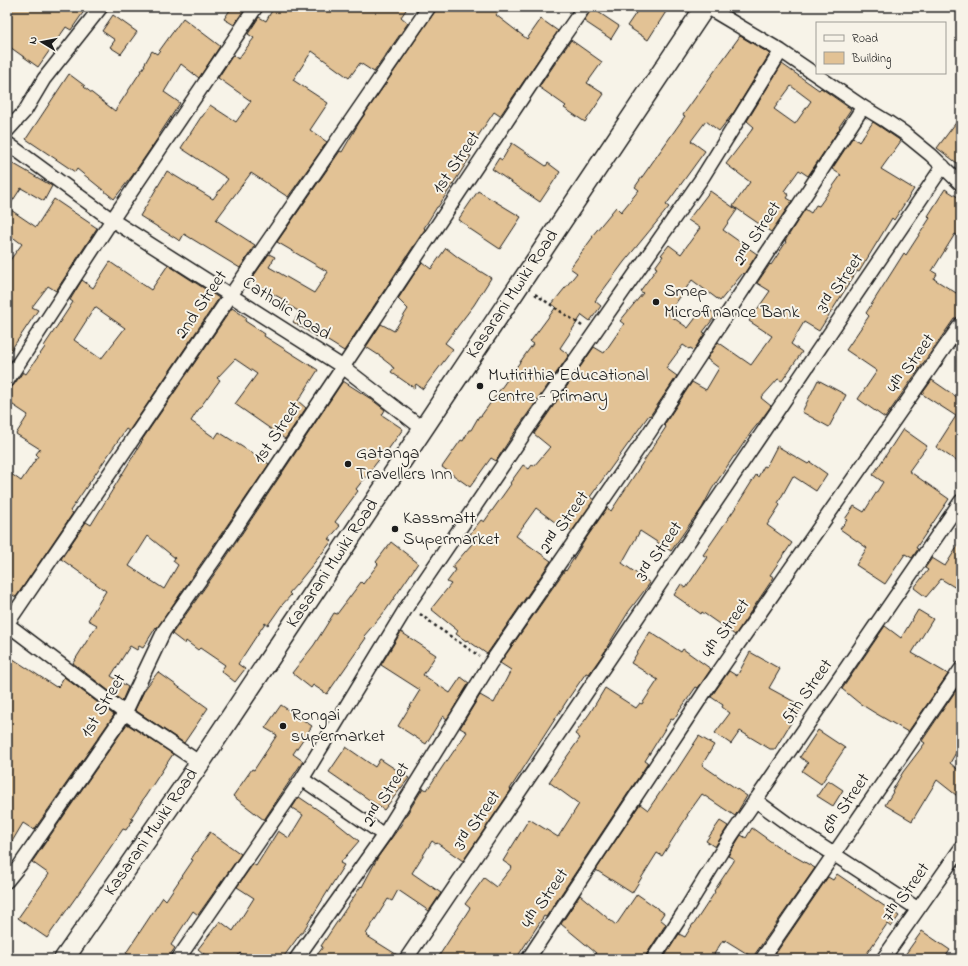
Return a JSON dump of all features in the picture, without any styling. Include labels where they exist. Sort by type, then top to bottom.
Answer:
[{"type":"main road","name":"Kasarani Mwiki Road","points":[[64,959],[200,762],[706,7]]},
{"type":"street","points":[[7,131],[25,111],[44,79],[101,7]]},
{"type":"street","points":[[7,381],[112,220],[256,7]]},
{"type":"street","name":"2nd Street","points":[[7,624],[429,7]]},
{"type":"street","name":"1st Street","points":[[7,881],[20,865],[125,713],[164,631],[216,557],[584,7]]},
{"type":"street","points":[[706,7],[781,51],[862,107],[904,133],[931,155],[961,184]]},
{"type":"street","points":[[178,959],[302,779],[408,605],[528,428],[702,178],[781,51]]},
{"type":"street","name":"2ⁿᵈ Street","points":[[296,959],[384,835],[490,664],[649,433],[862,107]]},
{"type":"street","name":"Catholic Road","points":[[7,143],[112,220],[343,367],[423,429]]},
{"type":"street","name":"3ʳᵈ Street","points":[[406,959],[943,166]]},
{"type":"street","name":"4ᵗʰ Street","points":[[528,959],[704,693],[961,324]]},
{"type":"street","name":"5th Street","points":[[653,959],[755,800],[961,501]]},
{"type":"street","points":[[7,624],[125,713],[200,762]]},
{"type":"street","name":"6ᵗʰ Street","points":[[762,959],[961,669]]},
{"type":"street","points":[[302,779],[384,835]]},
{"type":"street","points":[[755,800],[792,827],[918,909]]},
{"type":"street","name":"7ᵗʰ Street","points":[[883,959],[961,848]]},
{"type":"path","points":[[519,284],[594,334]]},
{"type":"path","points":[[408,605],[490,664]]},
{"type":"building","points":[[7,7],[87,7],[71,30],[66,27],[38,67],[7,45]]},
{"type":"building","points":[[232,7],[245,8],[234,25],[224,19]]},
{"type":"building","points":[[274,7],[408,7],[401,17],[408,23],[374,72],[360,63],[349,78],[312,51],[293,80],[328,103],[310,130],[327,142],[288,197],[251,173],[216,220],[255,245],[240,268],[184,234],[180,241],[140,216],[167,171],[213,199],[228,179],[181,148],[210,105],[236,122],[251,101],[218,78],[233,55],[238,59],[254,38],[248,34],[259,17],[266,21]]},
{"type":"building","points":[[438,7],[502,7],[496,15],[527,39],[541,19],[558,31],[500,116],[494,112],[466,154],[471,156],[437,207],[424,228],[425,229],[344,351],[323,338],[322,340],[293,322],[300,312],[283,302],[284,300],[250,281],[269,254],[275,257],[269,267],[314,293],[328,272],[277,242],[340,151],[342,152],[360,121]]},
{"type":"building","points":[[640,7],[669,7],[648,40],[627,26]]},
{"type":"building","points":[[592,8],[619,26],[611,39],[584,21]]},
{"type":"building","points":[[113,15],[137,32],[121,54],[110,47],[115,40],[102,31]]},
{"type":"building","points":[[183,18],[220,46],[199,78],[181,64],[164,92],[180,103],[132,176],[114,199],[77,169],[75,172],[26,139],[69,74],[115,111],[145,65],[152,51],[157,54]]},
{"type":"building","points":[[740,36],[770,54],[734,112],[719,131],[706,121],[691,141],[705,151],[666,205],[669,207],[624,262],[595,301],[601,306],[590,321],[582,315],[560,348],[569,355],[496,461],[491,458],[470,487],[442,467],[461,440],[463,441],[479,416],[481,416],[533,344],[530,342],[556,307],[552,304],[577,273],[570,268],[593,237],[592,236],[616,207],[621,212],[639,190],[635,187],[685,116],[683,115]]},
{"type":"building","points":[[571,40],[602,62],[587,83],[604,94],[585,122],[564,108],[566,106],[539,87]]},
{"type":"building","points":[[782,64],[819,90],[821,88],[851,109],[808,176],[799,170],[784,191],[789,195],[787,198],[792,201],[771,232],[733,206],[750,182],[726,164],[754,127],[747,121]],"holes":[[[791,86],[811,101],[795,124],[774,109]]]},
{"type":"building","points":[[961,116],[961,166],[937,148]]},
{"type":"building","points":[[873,122],[901,141],[881,169],[914,189],[894,220],[892,218],[859,272],[857,271],[819,331],[804,322],[791,344],[802,352],[782,381],[778,379],[761,398],[771,406],[734,456],[712,489],[702,508],[671,551],[640,531],[622,563],[650,583],[629,611],[608,647],[589,674],[586,673],[568,699],[510,789],[511,790],[463,861],[432,841],[412,873],[441,893],[429,911],[398,890],[392,901],[388,899],[366,934],[399,956],[398,959],[314,959],[361,886],[362,887],[378,857],[403,822],[423,788],[427,790],[467,732],[460,728],[480,695],[494,703],[511,670],[500,663],[565,570],[566,571],[607,508],[611,511],[666,427],[664,425],[692,382],[706,390],[719,368],[707,359],[718,342],[751,365],[772,336],[749,321],[770,291],[757,283],[786,242],[785,241],[805,209],[811,213],[816,205],[819,206],[841,175],[832,169],[853,137],[859,142]]},
{"type":"building","points":[[512,143],[546,166],[548,163],[560,172],[540,202],[492,169],[499,158],[502,160]]},
{"type":"building","points":[[7,160],[52,186],[44,201],[21,188],[8,208],[36,227],[54,199],[97,228],[56,291],[48,286],[32,307],[38,310],[7,356],[7,264],[22,244],[7,233]]},
{"type":"building","points":[[945,189],[961,199],[961,238],[955,234],[932,271],[937,274],[934,279],[961,296],[961,313],[959,317],[954,319],[885,418],[858,399],[877,371],[846,350],[869,316],[866,313],[904,253],[906,255],[930,218],[928,216]]},
{"type":"building","points":[[478,191],[521,217],[500,249],[458,220]]},
{"type":"building","points":[[710,191],[737,210],[723,230],[757,254],[744,274],[743,273],[720,301],[692,280],[668,314],[688,328],[705,306],[716,315],[703,332],[705,333],[694,350],[683,345],[666,368],[677,376],[650,416],[649,415],[590,497],[594,500],[572,531],[558,520],[556,523],[536,508],[516,536],[551,561],[487,654],[456,634],[458,631],[431,609],[451,584],[447,582],[456,570],[452,567],[477,538],[470,534],[481,520],[484,522],[523,465],[529,469],[532,465],[534,466],[550,447],[534,434],[594,347],[604,353],[624,324],[620,321],[643,293],[640,291],[657,268],[655,267],[663,256],[661,255],[669,245],[681,254],[700,228],[688,220]]},
{"type":"building","points":[[446,248],[491,278],[474,305],[445,343],[453,349],[423,389],[416,384],[414,388],[391,372],[394,368],[392,366],[366,347],[381,324],[394,331],[408,309],[398,299],[422,262],[431,269]]},
{"type":"building","points":[[110,262],[151,290],[168,265],[219,298],[129,431],[126,429],[70,511],[73,513],[16,597],[7,592],[7,471],[21,481],[38,456],[36,454],[40,449],[16,434],[28,415],[7,401],[7,389],[13,386],[23,372],[26,374],[45,347],[44,346],[73,302],[70,300],[82,280],[93,288]],"holes":[[[95,307],[125,328],[101,359],[74,340]]]},
{"type":"building","points":[[232,308],[247,318],[245,321],[265,334],[264,336],[318,370],[298,401],[306,408],[285,439],[235,404],[257,374],[235,359],[217,378],[220,380],[191,421],[215,438],[219,432],[269,464],[143,648],[139,646],[137,650],[130,646],[111,676],[128,687],[122,701],[73,663],[97,625],[88,620],[106,591],[61,559],[86,522],[91,525],[142,440]],"holes":[[[148,536],[175,558],[173,561],[178,565],[164,589],[129,566]]]},
{"type":"building","points":[[818,380],[846,395],[829,427],[802,412]]},
{"type":"building","points":[[932,380],[961,400],[961,464],[936,447],[956,416],[922,394]]},
{"type":"building","points":[[343,381],[385,410],[382,415],[403,429],[382,458],[381,457],[356,489],[358,491],[335,522],[340,526],[329,539],[332,541],[289,593],[291,595],[268,625],[265,623],[238,664],[245,669],[235,682],[221,671],[225,665],[200,648],[198,650],[186,641],[185,644],[172,634],[223,562]]},
{"type":"building","points":[[903,429],[927,446],[909,471],[949,499],[916,548],[918,549],[912,558],[905,554],[885,584],[856,565],[867,548],[840,529],[847,520],[845,519],[854,506],[864,512],[883,482],[873,475]]},
{"type":"building","points":[[777,446],[808,464],[810,462],[827,474],[816,491],[793,476],[778,503],[780,505],[767,525],[792,543],[770,575],[774,577],[735,635],[674,595],[681,584],[686,588],[707,557],[703,555],[756,475],[758,477],[764,466],[766,467]]},
{"type":"building","points":[[961,541],[961,579],[956,588],[941,579],[926,597],[914,588],[928,570],[925,568],[932,558],[945,566]]},
{"type":"building","points":[[391,542],[418,563],[386,610],[364,636],[366,638],[327,694],[313,685],[311,688],[292,673],[314,645],[334,613],[337,614],[361,582],[363,584],[378,564],[376,562]]},
{"type":"building","points":[[918,610],[933,619],[912,653],[948,674],[908,732],[859,703],[842,689],[885,626],[901,638]]},
{"type":"building","points":[[401,632],[436,655],[423,675],[450,693],[461,677],[469,683],[447,719],[443,716],[426,744],[398,726],[420,690],[381,665]]},
{"type":"building","points":[[650,632],[681,652],[683,649],[711,669],[698,688],[696,687],[673,720],[671,719],[645,761],[648,763],[546,917],[544,916],[516,959],[437,959],[470,908],[465,904],[484,878],[496,887],[512,867],[503,861],[529,819],[558,837],[579,804],[549,782],[580,738],[575,734],[605,688],[636,708],[640,703],[642,704],[658,680],[631,663]]},
{"type":"building","points":[[750,652],[780,669],[769,688],[802,706],[775,749],[770,749],[740,731],[731,744],[715,733],[730,713],[722,707],[723,705],[711,697],[729,671],[737,676]]},
{"type":"building","points":[[7,655],[56,687],[58,687],[64,677],[114,715],[34,830],[23,823],[7,850]]},
{"type":"building","points":[[158,672],[208,708],[184,743],[135,710],[145,689]]},
{"type":"building","points":[[961,683],[961,744],[950,763],[961,772],[961,799],[937,780],[912,821],[885,805],[903,772],[925,743],[922,741]]},
{"type":"building","points":[[281,705],[312,726],[293,754],[303,761],[264,820],[233,796],[252,769],[254,770],[277,735],[265,728]]},
{"type":"building","points":[[127,724],[173,754],[131,818],[133,819],[126,830],[123,829],[47,938],[18,918],[49,874],[32,862]]},
{"type":"building","points":[[818,730],[845,748],[821,784],[802,771],[808,763],[800,757]]},
{"type":"building","points":[[699,736],[714,745],[702,765],[747,796],[735,816],[702,794],[687,815],[662,856],[657,853],[632,893],[596,870],[640,804],[648,810],[672,775],[673,776]]},
{"type":"building","points":[[346,747],[375,767],[380,759],[409,778],[384,810],[329,772]]},
{"type":"building","points":[[828,780],[843,790],[833,806],[817,796]]},
{"type":"building","points":[[299,797],[333,820],[359,841],[340,863],[344,865],[302,933],[282,959],[249,959],[240,953],[235,959],[210,959],[198,949],[220,921],[233,931],[254,898],[237,887],[253,864],[256,866],[278,831],[289,838],[303,815],[292,808]]},
{"type":"building","points":[[720,821],[728,826],[715,847],[706,841]]},
{"type":"building","points":[[752,828],[787,853],[815,868],[755,954],[754,958],[725,940],[724,942],[723,940],[711,959],[663,959],[679,934],[685,937],[694,924],[734,861],[734,859],[728,856],[741,835],[746,838]]},
{"type":"building","points":[[210,832],[241,854],[198,915],[193,911],[171,945],[175,948],[167,959],[135,959],[126,953],[163,897],[166,900],[193,860],[191,859]]},
{"type":"building","points":[[837,874],[899,916],[891,927],[887,924],[863,959],[772,959],[828,877],[833,880]]},
{"type":"building","points":[[637,894],[664,913],[660,919],[666,924],[646,955],[645,959],[592,959],[596,953],[561,924],[580,895],[616,925]]},
{"type":"building","points":[[922,931],[950,950],[944,959],[902,959]]},
{"type":"place","name":"Smep Microfinance Bank","points":[[656,302]]},
{"type":"place","name":"Mutirithia Educational Centre - Primary","points":[[480,386]]},
{"type":"place","name":"Gatanga Travellers Inn","points":[[348,464]]},
{"type":"place","name":"Kassmatt Supermarket","points":[[395,529]]},
{"type":"place","name":"Rongai supermarket","points":[[283,726]]}]
